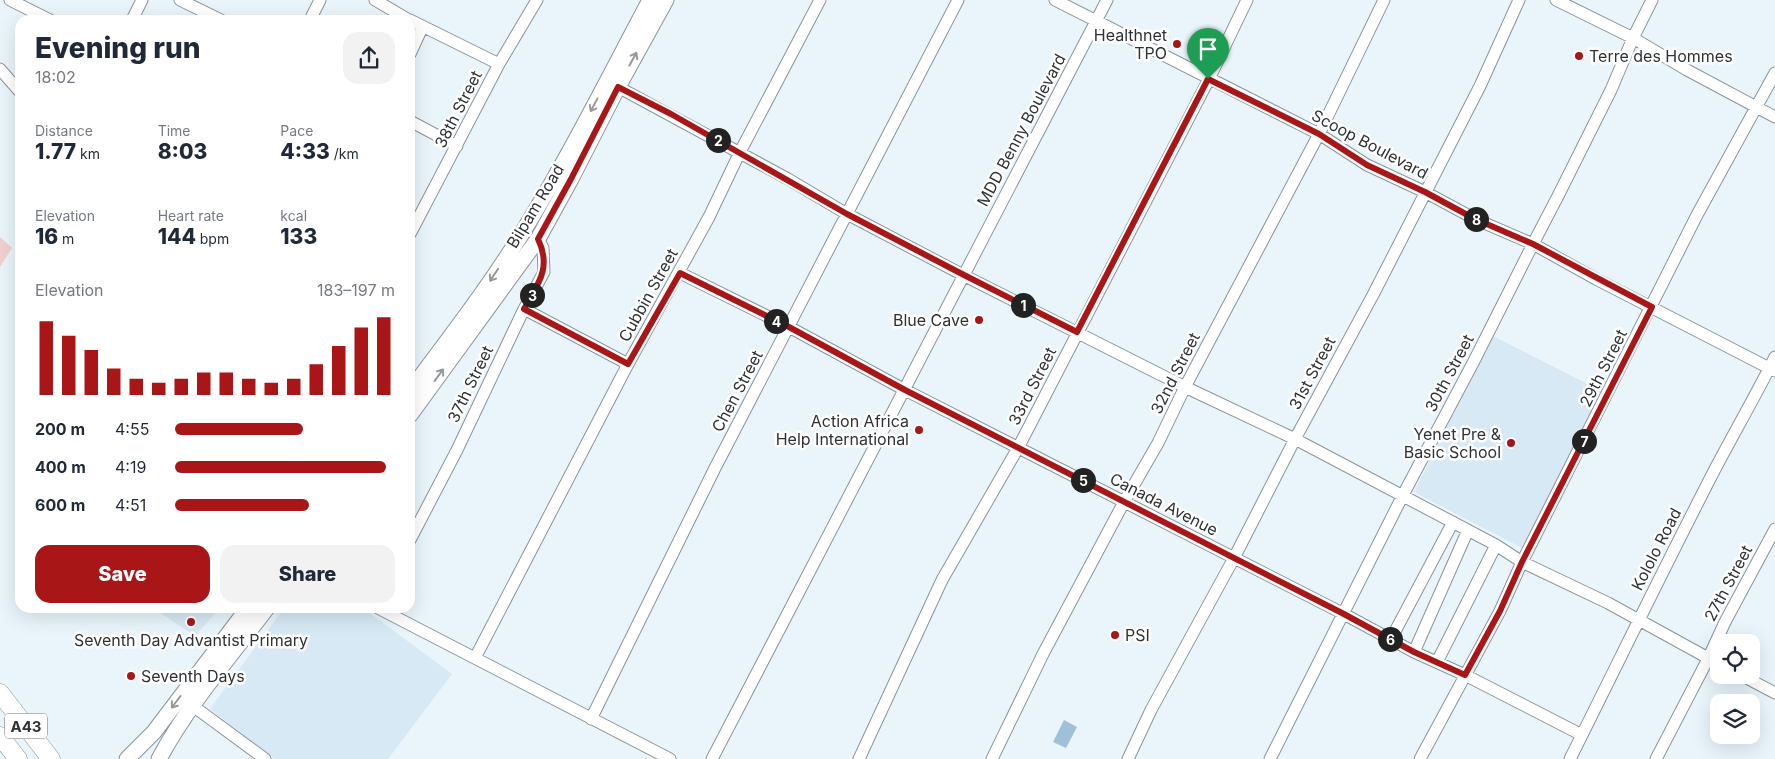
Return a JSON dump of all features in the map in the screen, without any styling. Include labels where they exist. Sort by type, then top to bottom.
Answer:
[{"type":"highway","name":"A43","points":[[0,693],[51,759]]},
{"type":"highway","name":"A43","points":[[0,736],[18,759]]},
{"type":"main road","name":"Bilpam Road","points":[[415,384],[463,320],[523,232],[650,0]]},
{"type":"main road","name":"Bilpam Road","points":[[415,408],[538,239],[666,0]]},
{"type":"main road","points":[[127,759],[154,732],[244,613]]},
{"type":"main road","points":[[159,759],[170,739],[193,706],[263,613]]},
{"type":"street","points":[[10,0],[40,15]]},
{"type":"street","points":[[134,15],[142,0]]},
{"type":"street","points":[[180,0],[211,15]]},
{"type":"street","points":[[312,15],[320,0]]},
{"type":"street","points":[[375,0],[401,15]]},
{"type":"street","name":"38th Street","points":[[415,213],[457,146],[499,64],[537,0]]},
{"type":"street","name":"Cubbin Street","points":[[474,658],[628,364],[709,218],[740,152],[820,0]]},
{"type":"street","name":"Chen Street","points":[[591,718],[715,468],[958,0]]},
{"type":"street","name":"Scoop Boulevard","points":[[1055,0],[1319,134],[1367,165],[1425,192],[1475,219],[1533,244],[1772,370]]},
{"type":"street","name":"MDD Benny Boulevard","points":[[712,759],[1107,0]]},
{"type":"street","name":"33rd Street","points":[[858,759],[942,580],[1018,448],[1247,0]]},
{"type":"street","name":"32nd Street","points":[[992,759],[1044,654],[1124,502],[1158,443],[1185,387],[1319,134],[1384,0]]},
{"type":"street","name":"31st Street","points":[[1128,759],[1151,710],[1234,558],[1374,292],[1480,86],[1519,0]]},
{"type":"street","points":[[1556,0],[1633,38],[1687,70],[1775,117]]},
{"type":"street","name":"30th Street","points":[[1270,759],[1342,613],[1474,361],[1611,90],[1633,38],[1652,0]]},
{"type":"street","points":[[415,23],[499,64]]},
{"type":"street","points":[[415,43],[422,28]]},
{"type":"street","points":[[0,69],[15,86]]},
{"type":"street","name":"29th Street","points":[[1420,759],[1500,611],[1522,562],[1697,215],[1775,73]]},
{"type":"street","points":[[618,87],[740,152],[847,214],[1185,387],[1295,439],[1496,545],[1522,562],[1638,620],[1710,660]]},
{"type":"street","points":[[415,124],[457,146]]},
{"type":"street","name":"37th Street","points":[[415,530],[457,450],[524,309],[544,272],[543,248],[538,239]]},
{"type":"street","name":"Canada Avenue","points":[[680,273],[789,327],[905,390],[1342,613],[1414,652],[1465,675],[1582,735]]},
{"type":"street","points":[[524,309],[628,364]]},
{"type":"street","name":"Kololo Road","points":[[1570,759],[1715,469],[1772,370],[1775,357]]},
{"type":"street","points":[[1391,640],[1453,522]]},
{"type":"street","name":"27th Street","points":[[1721,634],[1724,622],[1775,529]]},
{"type":"street","points":[[1414,652],[1468,530]]},
{"type":"street","points":[[1438,662],[1496,545]]},
{"type":"street","points":[[388,613],[670,759]]},
{"type":"street","name":"27th Street","points":[[1656,759],[1710,669]]},
{"type":"street","points":[[1758,684],[1775,693]]},
{"type":"street","points":[[193,706],[265,759]]},
{"type":"shaded area","points":[[0,237],[12,248],[0,267]]},
{"type":"shaded area","name":"Yenet Pre & Basic School","points":[[1493,336],[1609,395],[1526,550],[1414,492]]},
{"type":"shaded area","name":"Seventh Day Advantist Primary","points":[[160,613],[216,613],[195,636]]},
{"type":"shaded area","points":[[280,613],[370,613],[452,674],[388,759],[275,759],[210,709]]},
{"type":"water","points":[[1064,720],[1077,727],[1066,748],[1053,742]]},
{"type":"place","name":"Healthnet TPO","points":[[1177,44]]},
{"type":"place","name":"Terre des Hommes","points":[[1579,56]]},
{"type":"place","name":"Blue Cave","points":[[979,320]]},
{"type":"place","name":"Action Africa Help International","points":[[919,430]]},
{"type":"place","name":"Yenet Pre & Basic School","points":[[1511,443]]},
{"type":"place","name":"Seventh Day Advantist Primary","points":[[191,622]]},
{"type":"place","name":"PSI","points":[[1115,635]]},
{"type":"place","name":"Seventh Days","points":[[131,676]]},
{"type":"route","points":[[1208,79],[1319,134],[1367,165],[1425,192],[1475,219],[1533,244],[1652,307],[1522,562],[1500,611],[1465,675],[1414,652],[1342,613],[905,390],[789,327],[680,273],[628,364],[524,309],[544,272],[543,248],[538,239],[618,87],[671,114],[847,214],[1077,332],[1208,79]]}]
